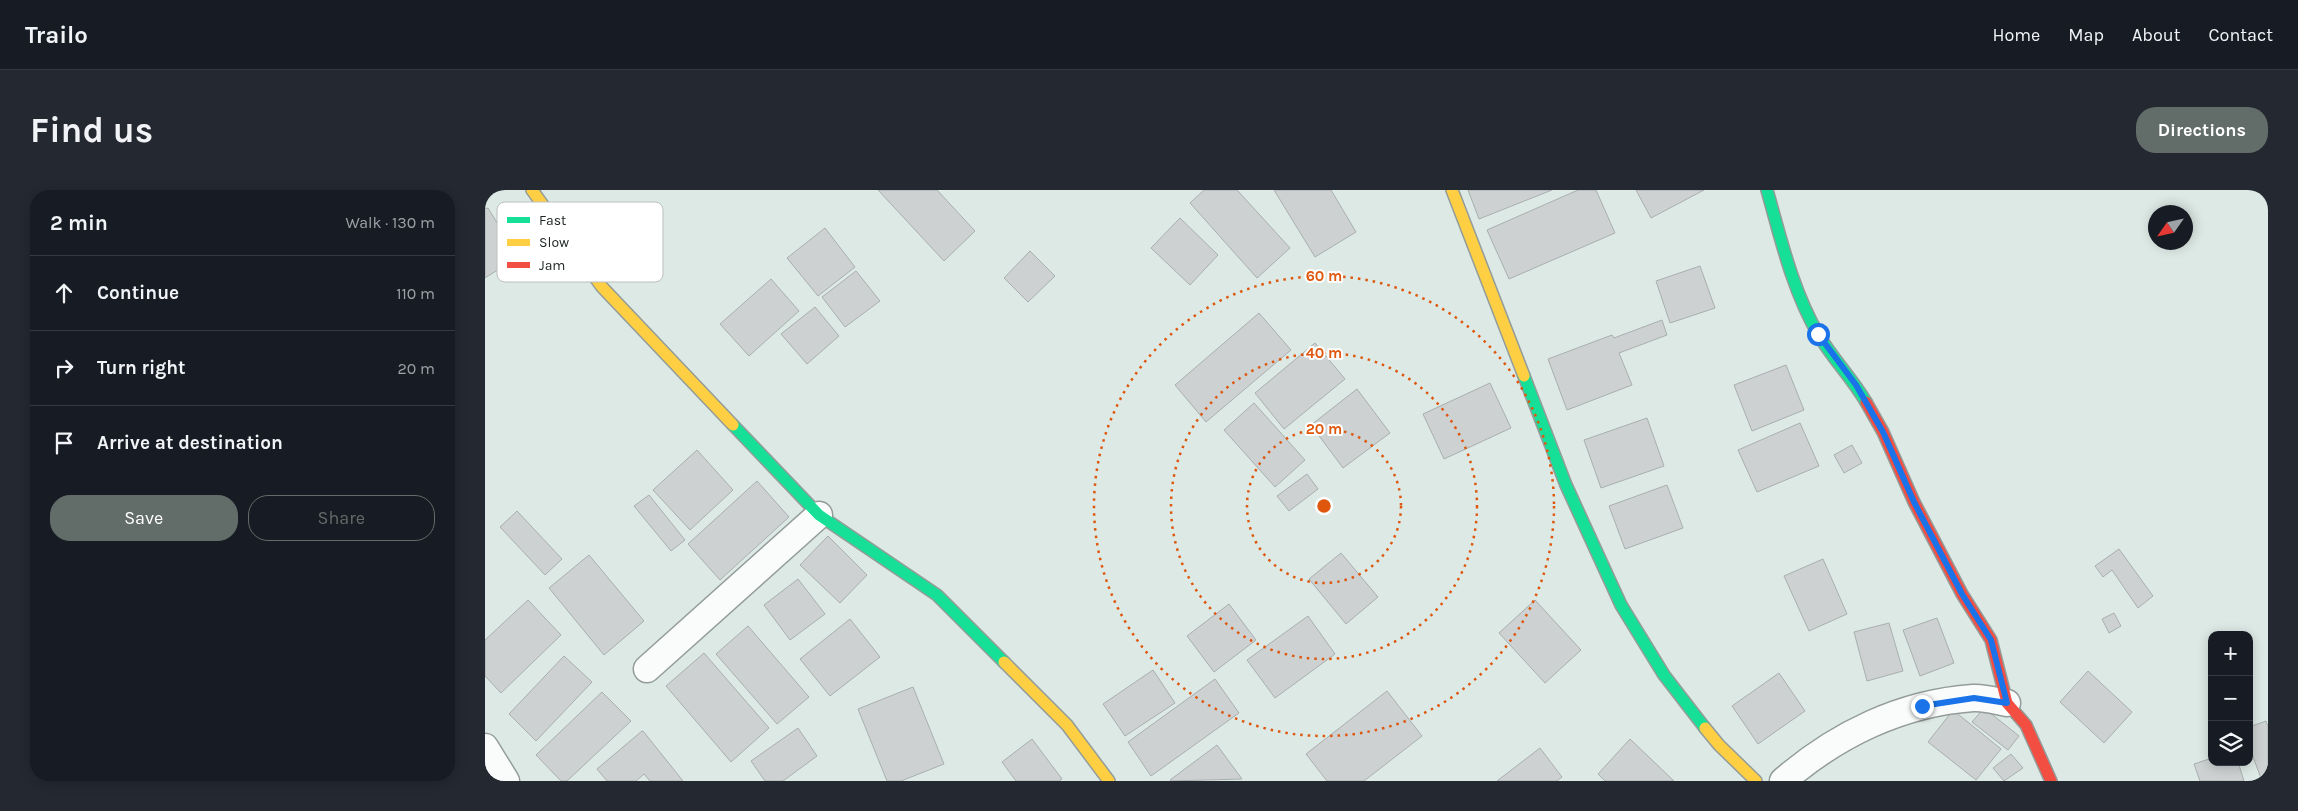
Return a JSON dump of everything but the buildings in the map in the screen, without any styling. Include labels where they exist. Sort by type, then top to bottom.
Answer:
[{"type":"street","points":[[532,190],[541,202]]},
{"type":"street","points":[[1452,190],[1567,485],[1621,605],[1664,676],[1719,745],[1756,781]]},
{"type":"street","points":[[1767,190],[1794,283],[1818,334],[1856,385],[1883,432],[1914,502],[1962,594],[1991,640],[2007,703],[2026,724],[2051,781]]},
{"type":"street","points":[[599,282],[819,515],[937,595],[1067,726],[1109,781]]},
{"type":"street","points":[[647,669],[819,515]]},
{"type":"street","points":[[1783,781],[1809,758],[1862,726],[1922,706],[1974,698],[2007,703]]},
{"type":"street","points":[[485,747],[506,781]]},
{"type":"traffic: fast","points":[[1767,190],[1788,264],[1809,317],[1824,343],[1866,402]]},
{"type":"traffic: fast","points":[[1524,376],[1566,485],[1621,605],[1664,675],[1705,728]]},
{"type":"traffic: fast","points":[[733,425],[819,515],[937,595],[1004,662]]},
{"type":"traffic: slow","points":[[532,190],[541,202]]},
{"type":"traffic: slow","points":[[1452,190],[1524,376]]},
{"type":"traffic: slow","points":[[598,282],[733,425]]},
{"type":"traffic: slow","points":[[1004,662],[1067,725],[1109,781]]},
{"type":"traffic: slow","points":[[1705,728],[1719,745],[1756,781]]},
{"type":"traffic: jam","points":[[1866,402],[1883,432],[1914,502],[1962,594],[1991,640],[2007,703],[2026,725],[2051,781]]},
{"type":"route","points":[[1818,334],[1856,385],[1883,432],[1914,502],[1962,594],[1991,640],[2007,703],[1974,698],[1922,706]]}]
